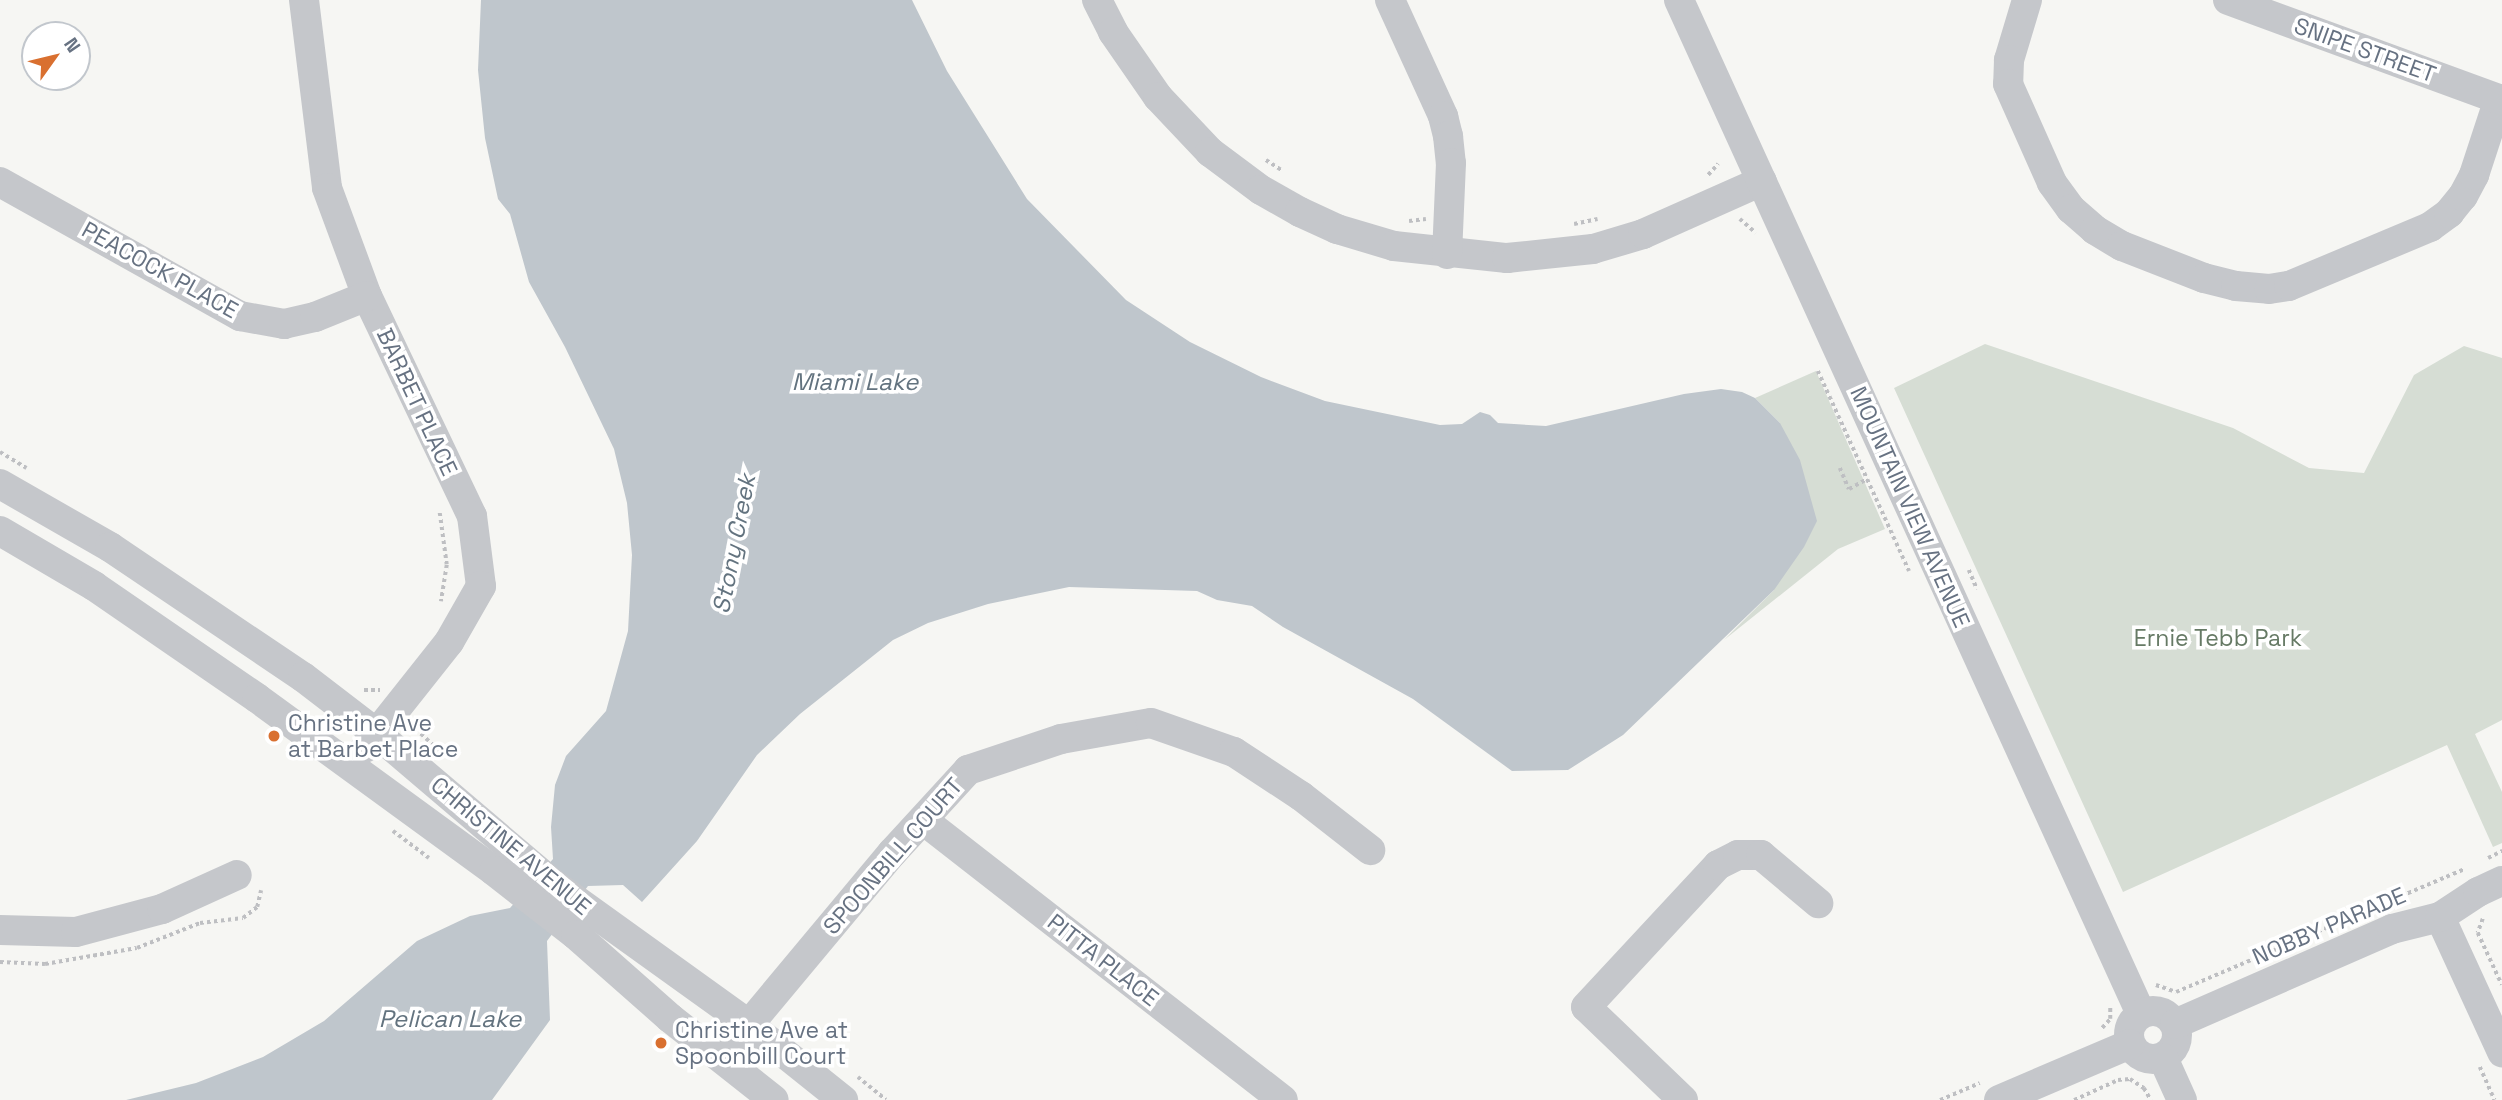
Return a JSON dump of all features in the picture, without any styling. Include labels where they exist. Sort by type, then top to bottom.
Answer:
[{"type":"street","name":"BARBET PLACE","points":[[304,0],[327,188],[367,296],[472,516],[481,586],[449,642],[351,767]]},
{"type":"street","points":[[1097,0],[1113,32],[1158,97],[1183,126],[1235,172],[1281,202],[1337,229],[1394,246],[1447,254],[1507,258],[1593,249],[1643,234],[1762,181]]},
{"type":"street","points":[[1390,0],[1443,116],[1448,136],[1451,163],[1447,254]]},
{"type":"street","points":[[2027,0],[2009,60],[2008,84],[2052,183],[2071,209],[2095,230],[2122,246],[2204,278],[2236,286],[2269,289],[2289,286],[2430,227],[2449,213],[2474,175],[2500,100]]},
{"type":"street","name":"SNIPE STREET","points":[[2228,0],[2500,100]]},
{"type":"street","name":"MOUNTAIN VIEW AVENUE","points":[[1686,2],[1762,181],[2141,1013]]},
{"type":"street","name":"PEACOCK PLACE","points":[[0,182],[240,316],[284,324],[315,317],[367,296]]},
{"type":"street","name":"CHRISTINE AVENUE","points":[[0,484],[121,554],[303,677],[376,733],[502,860]]},
{"type":"street","name":"CHRISTINE AVENUE","points":[[0,531],[94,586],[351,767],[502,860],[584,924],[748,1024],[844,1100]]},
{"type":"street","name":"SPOONBILL COURT","points":[[722,1058],[748,1024],[968,770],[1061,739],[1151,723],[1234,752],[1301,796],[1370,850]]},
{"type":"street","name":"PITTA PLACE","points":[[923,820],[1283,1100]]},
{"type":"street","points":[[1683,1100],[1586,1007],[1718,865],[1738,855],[1761,855],[1818,903]]},
{"type":"street","points":[[0,930],[76,932],[162,909],[237,875]]},
{"type":"street","name":"NOBBY PARADE","points":[[2175,1024],[2392,929],[2440,917],[2478,891],[2502,881]]},
{"type":"street","points":[[2440,917],[2502,1052]]},
{"type":"street","name":"CHRISTINE AVENUE","points":[[584,924],[670,1018],[774,1100]]},
{"type":"street","points":[[2141,1013],[2163,1013],[2175,1024],[2175,1047],[2163,1058],[2148,1059],[2140,1056],[2130,1044],[2131,1024],[2141,1013]]},
{"type":"street","points":[[1999,1100],[2130,1044]]},
{"type":"street","points":[[2163,1058],[2182,1100]]},
{"type":"path","points":[[1256,153],[1292,177]]},
{"type":"path","points":[[1706,177],[1718,164]]},
{"type":"path","points":[[1403,222],[1428,219]]},
{"type":"path","points":[[1567,225],[1600,219]]},
{"type":"path","points":[[0,452],[33,472]]},
{"type":"path","points":[[1840,468],[1849,489],[1867,479]]},
{"type":"path","points":[[437,505],[443,525],[447,565],[439,611]]},
{"type":"path","points":[[359,688],[377,691],[389,684]]},
{"type":"path","points":[[385,825],[439,864]]},
{"type":"path","points":[[2479,862],[2502,851]]},
{"type":"path","name":"NOBBY PARADE","points":[[2156,985],[2176,992],[2288,941],[2468,867]]},
{"type":"path","points":[[2481,925],[2478,933],[2502,985]]},
{"type":"path","points":[[2074,1100],[2118,1080],[2130,1079],[2144,1088],[2151,1100]]},
{"type":"green space","name":"Ernie Tebb Park","points":[[1985,344],[2233,428],[2309,468],[2364,473],[2414,375],[2464,346],[2502,358],[2502,720],[2475,734],[2502,792],[2502,843],[2493,847],[2447,745],[2123,892],[1894,388]]},
{"type":"green space","points":[[1816,371],[1885,529],[1838,549],[1724,640],[1774,590],[1780,423],[1755,398]]},
{"type":"water","name":"Miami Lake","points":[[481,0],[912,0],[947,71],[1027,199],[1126,300],[1190,342],[1261,377],[1325,401],[1440,425],[1462,424],[1480,412],[1490,415],[1498,423],[1546,426],[1684,394],[1721,389],[1742,392],[1755,398],[1780,423],[1800,460],[1817,521],[1804,547],[1774,590],[1623,735],[1568,770],[1512,771],[1413,699],[1283,627],[1252,606],[1217,600],[1197,591],[1069,587],[988,604],[928,623],[893,640],[800,714],[757,755],[697,841],[642,902],[623,885],[588,886],[547,941],[550,1020],[492,1100],[126,1100],[196,1083],[263,1057],[324,1021],[417,941],[470,916],[510,908],[553,859],[551,827],[555,785],[566,756],[606,711],[628,631],[632,555],[627,503],[614,449],[565,347],[529,282],[510,214],[498,199],[485,138],[478,70]]},
{"type":"place","name":"Christine Ave at Barbet Place","points":[[274,736]]},
{"type":"place","name":"Christine Ave at Spoonbill Court","points":[[661,1043]]},
{"type":"water label","name":"Stony Creek","points":[[734,544]]},
{"type":"water label","name":"Pelican Lake","points":[[450,1019]]}]
